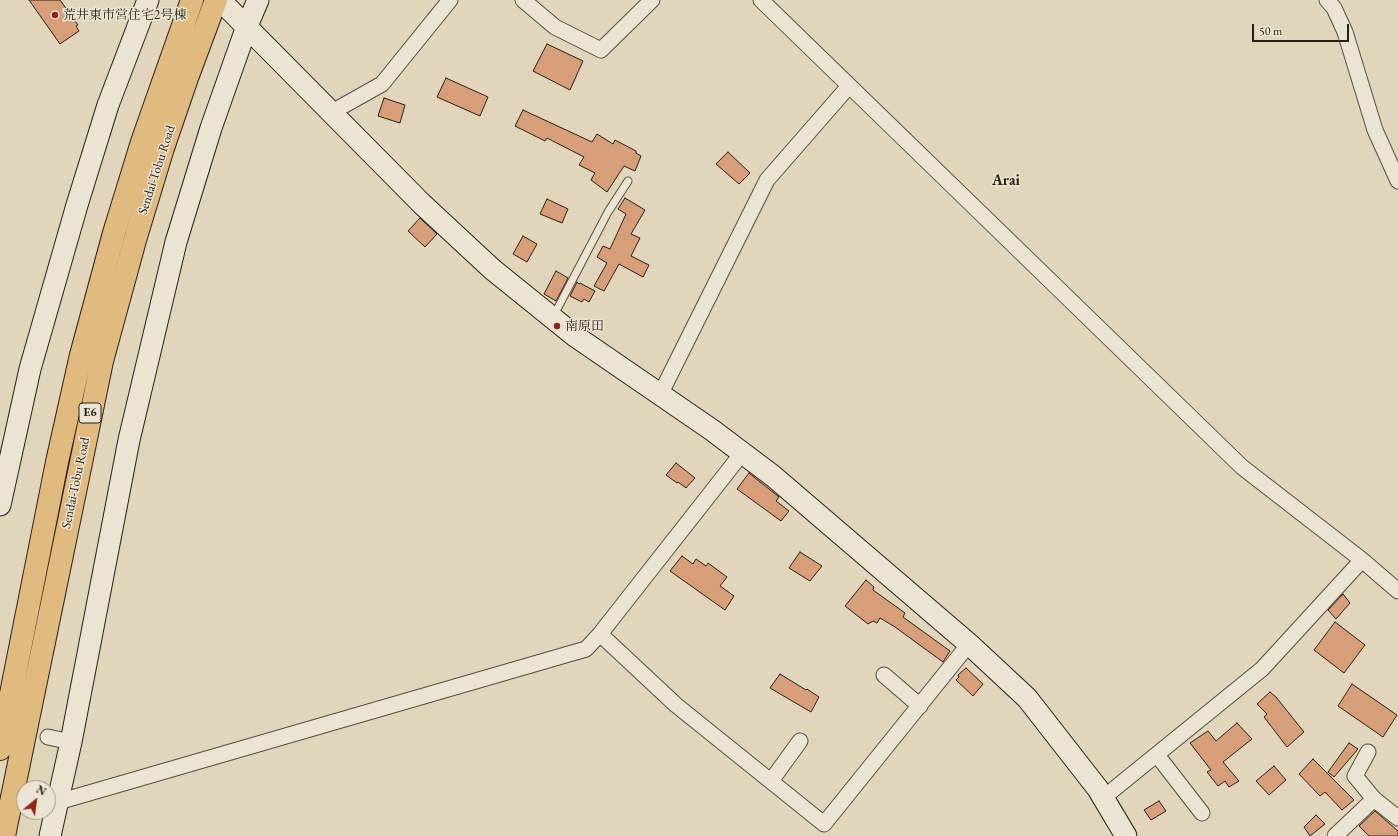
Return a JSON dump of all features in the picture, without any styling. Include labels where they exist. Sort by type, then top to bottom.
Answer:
[{"type":"highway","name":"Sendai-Tobu Road","points":[[0,749],[57,462],[81,355],[114,233],[139,150],[192,0]]},
{"type":"highway","name":"Sendai-Tobu Road","points":[[4,836],[79,466],[102,361],[135,240],[163,148],[187,78],[222,3]]},
{"type":"street","points":[[0,505],[30,369],[75,213],[108,106],[148,0]]},
{"type":"street","points":[[50,836],[71,742],[129,440],[175,249],[212,128],[247,26],[258,0]]},
{"type":"street","points":[[332,112],[382,84],[450,0]]},
{"type":"street","points":[[523,0],[555,26],[601,50],[652,0]]},
{"type":"street","points":[[762,0],[1242,467],[1362,560],[1398,591]]},
{"type":"street","points":[[222,3],[247,26],[455,236],[492,269],[581,341],[743,452],[808,505],[969,644],[1027,698],[1098,789],[1126,836]]},
{"type":"street","points":[[1336,3],[1375,130],[1398,181]]},
{"type":"street","points":[[660,395],[767,180],[849,86]]},
{"type":"street","points":[[58,802],[586,649],[600,634],[743,452]]},
{"type":"street","points":[[1103,798],[1262,669],[1362,560]]},
{"type":"street","points":[[600,634],[676,704],[771,781],[826,830],[969,644]]},
{"type":"street","points":[[884,675],[920,706]]},
{"type":"street","points":[[48,737],[71,742]]},
{"type":"street","points":[[771,781],[800,741]]},
{"type":"street","points":[[1368,752],[1355,776],[1374,799],[1398,818]]},
{"type":"street","points":[[1157,754],[1202,813]]},
{"type":"street","points":[[1335,836],[1374,799]]},
{"type":"lane","points":[[552,318],[608,212],[628,181]]},
{"type":"building","name":"荒井東市営住宅2号棟","points":[[29,0],[60,0],[78,25],[76,26],[79,31],[60,44]]},
{"type":"building","points":[[547,44],[583,61],[570,90],[533,71]]},
{"type":"building","points":[[446,78],[488,97],[480,116],[437,97]]},
{"type":"building","points":[[384,98],[405,105],[400,123],[378,116]]},
{"type":"building","points":[[523,110],[592,142],[597,134],[613,144],[615,140],[636,151],[636,153],[641,156],[635,171],[624,166],[607,192],[591,180],[595,173],[579,165],[584,157],[547,138],[545,141],[515,126]]},
{"type":"building","points":[[728,152],[750,173],[739,184],[716,164]]},
{"type":"building","points":[[625,198],[645,210],[631,234],[640,238],[631,256],[649,265],[643,277],[619,264],[604,291],[594,286],[607,263],[597,257],[603,246],[610,249],[626,214],[618,209]]},
{"type":"building","points":[[547,199],[568,209],[562,223],[540,214]]},
{"type":"building","points":[[420,218],[437,234],[425,247],[408,231]]},
{"type":"building","points":[[523,236],[537,244],[527,262],[513,254]]},
{"type":"building","points":[[556,271],[568,278],[556,301],[544,294]]},
{"type":"building","points":[[577,282],[595,291],[589,302],[584,299],[582,302],[570,296]]},
{"type":"building","points":[[676,463],[695,478],[686,488],[666,475]]},
{"type":"building","points":[[749,473],[779,497],[776,501],[789,511],[781,521],[737,489]]},
{"type":"building","points":[[800,552],[822,566],[810,581],[789,568]]},
{"type":"building","points":[[682,556],[693,564],[696,559],[706,566],[708,563],[727,577],[720,586],[734,596],[725,610],[670,571]]},
{"type":"building","points":[[866,580],[874,587],[873,590],[905,613],[903,617],[950,651],[943,662],[895,627],[880,618],[877,623],[873,621],[868,624],[845,606]]},
{"type":"building","points":[[1343,594],[1350,603],[1336,619],[1328,610]]},
{"type":"building","points":[[1335,622],[1365,645],[1344,673],[1314,650]]},
{"type":"building","points":[[966,668],[983,684],[973,696],[956,680],[959,677],[958,675]]},
{"type":"building","points":[[780,674],[819,697],[811,712],[770,688]]},
{"type":"building","points":[[1352,684],[1397,715],[1383,737],[1338,706]]},
{"type":"building","points":[[1270,692],[1276,697],[1304,732],[1287,747],[1264,717],[1267,714],[1257,704]]},
{"type":"building","points":[[1237,723],[1252,739],[1223,762],[1239,781],[1229,787],[1225,781],[1218,786],[1207,772],[1211,770],[1190,743],[1208,731],[1216,741]]},
{"type":"building","points":[[1349,743],[1358,749],[1334,777],[1328,772]]},
{"type":"building","points":[[1313,759],[1354,800],[1342,810],[1325,792],[1320,796],[1299,774]]},
{"type":"building","points":[[1274,766],[1286,780],[1269,795],[1256,781]]},
{"type":"building","points":[[1159,801],[1166,811],[1151,820],[1144,810]]},
{"type":"building","points":[[1375,811],[1398,831],[1398,836],[1369,836],[1359,826]]},
{"type":"building","points":[[1316,815],[1325,824],[1310,836],[1304,827]]},
{"type":"place","name":"荒井東市営住宅2号棟","points":[[55,15]]},
{"type":"place","name":"南原田","points":[[557,326]]},
{"type":"district","name":"Arai","points":[[1006,181]]}]
